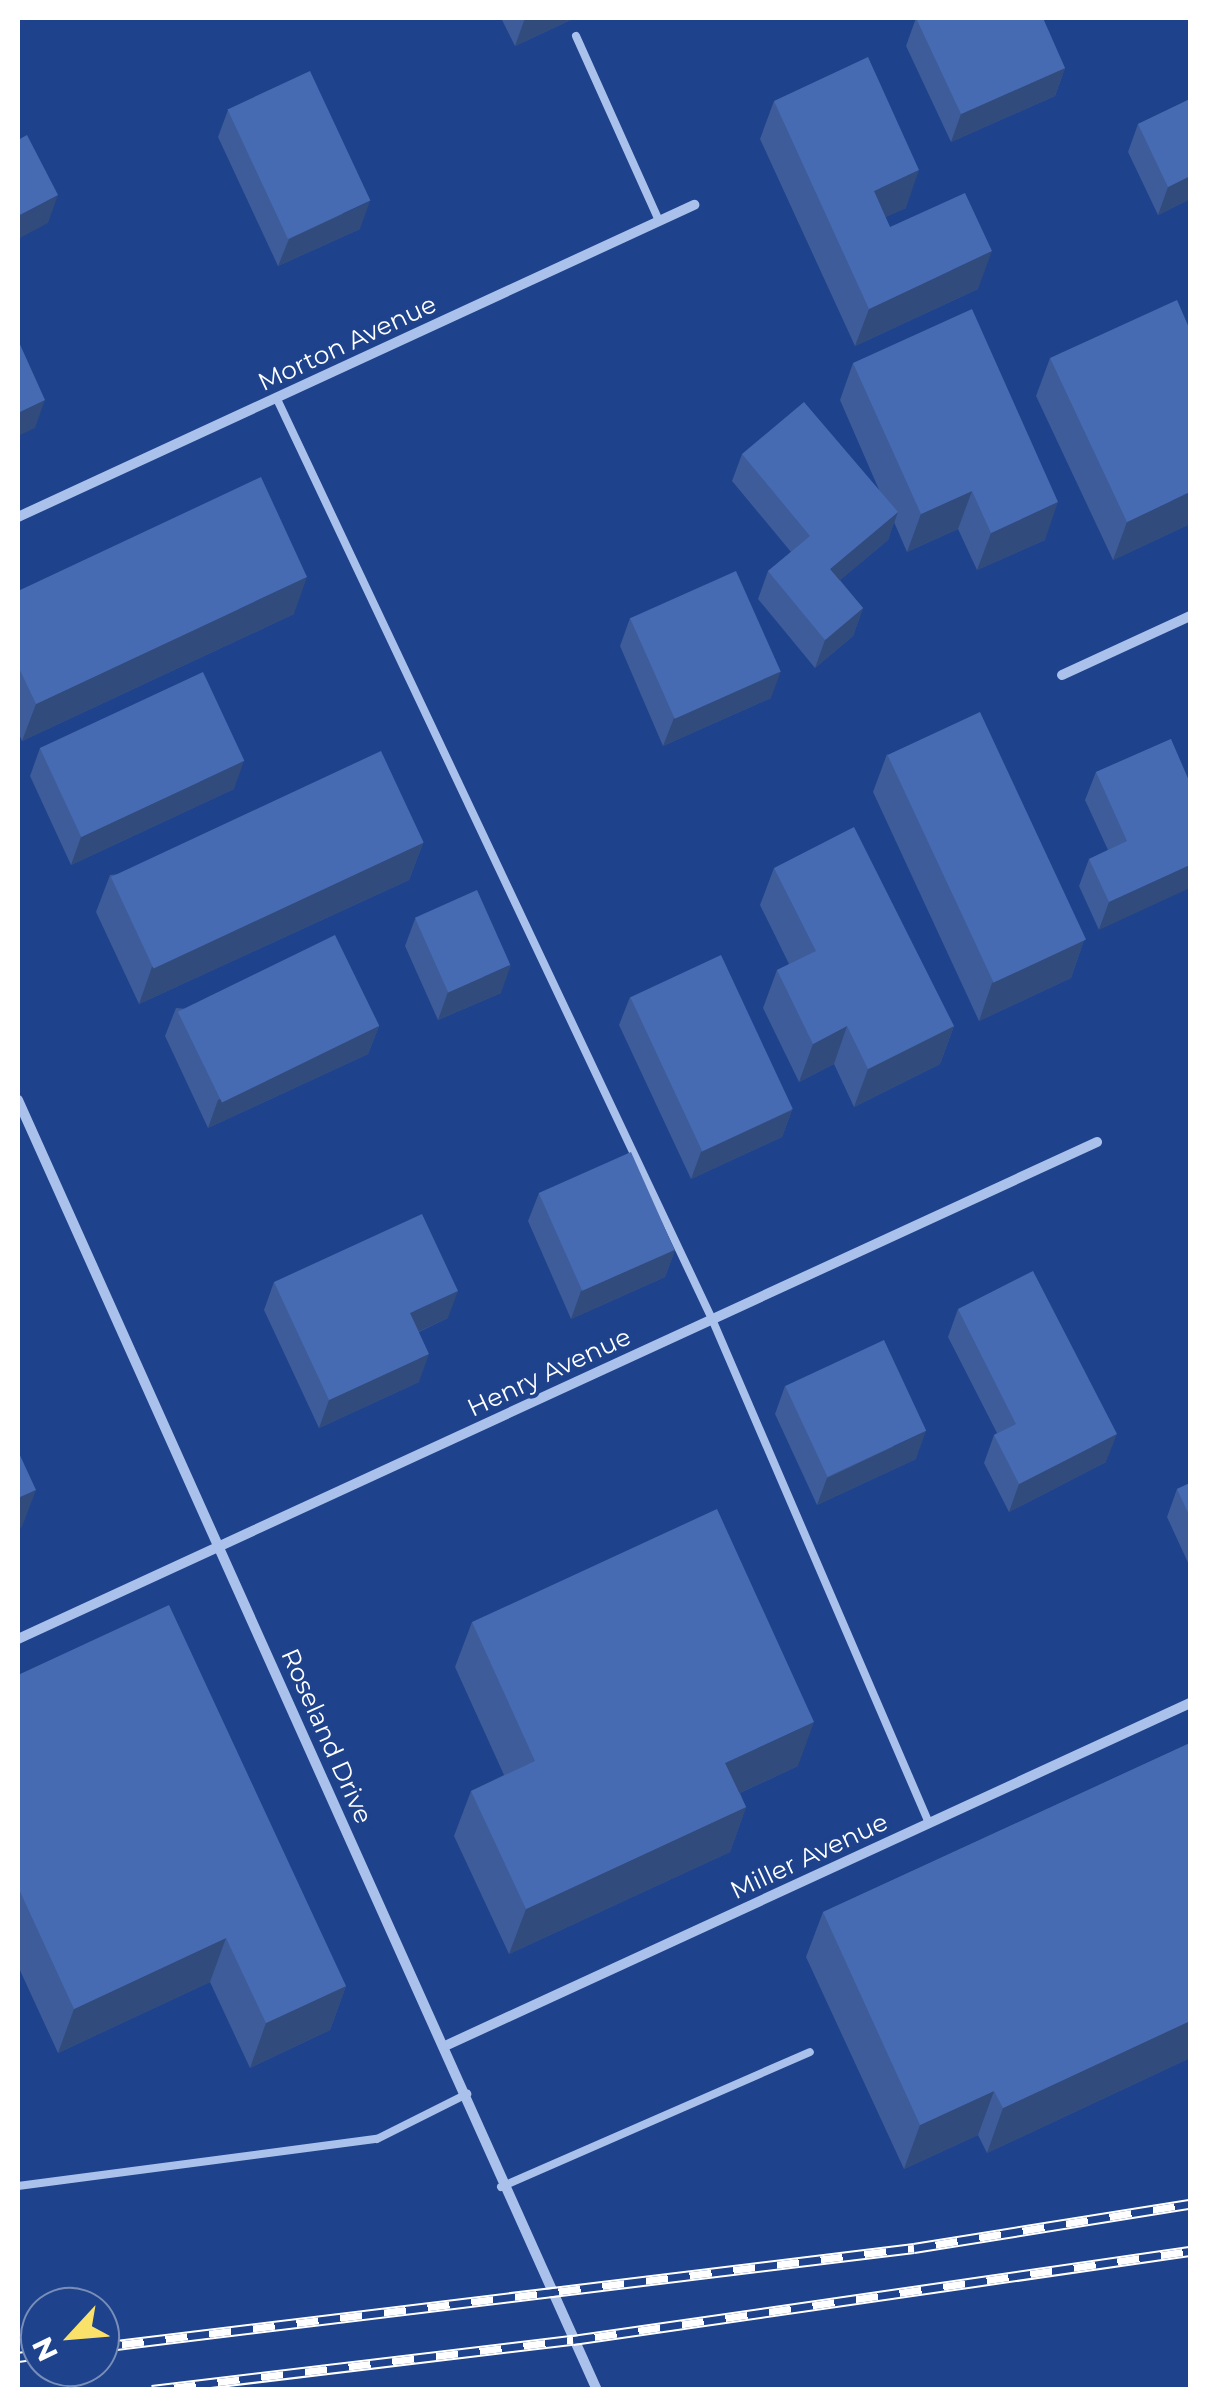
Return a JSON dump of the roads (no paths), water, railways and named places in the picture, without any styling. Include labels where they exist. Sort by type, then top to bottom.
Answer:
[{"type":"street","name":"Morton Avenue","points":[[18,517],[694,205]]},
{"type":"street","points":[[1062,675],[1190,616]]},
{"type":"street","name":"Roseland Drive","points":[[18,1100],[467,2094],[501,2187],[598,2390]]},
{"type":"street","name":"Henry Avenue","points":[[18,1639],[1097,1142]]},
{"type":"street","name":"Miller Avenue","points":[[445,2046],[1190,1702]]},
{"type":"lane","points":[[576,36],[660,221]]},
{"type":"lane","points":[[276,397],[712,1320],[929,1823]]},
{"type":"lane","points":[[501,2187],[810,2052]]},
{"type":"lane","points":[[18,2186],[376,2139],[467,2094]]},
{"type":"railway","points":[[120,2345],[914,2248],[1190,2204]]},
{"type":"railway","points":[[152,2390],[573,2340],[1190,2251]]}]
